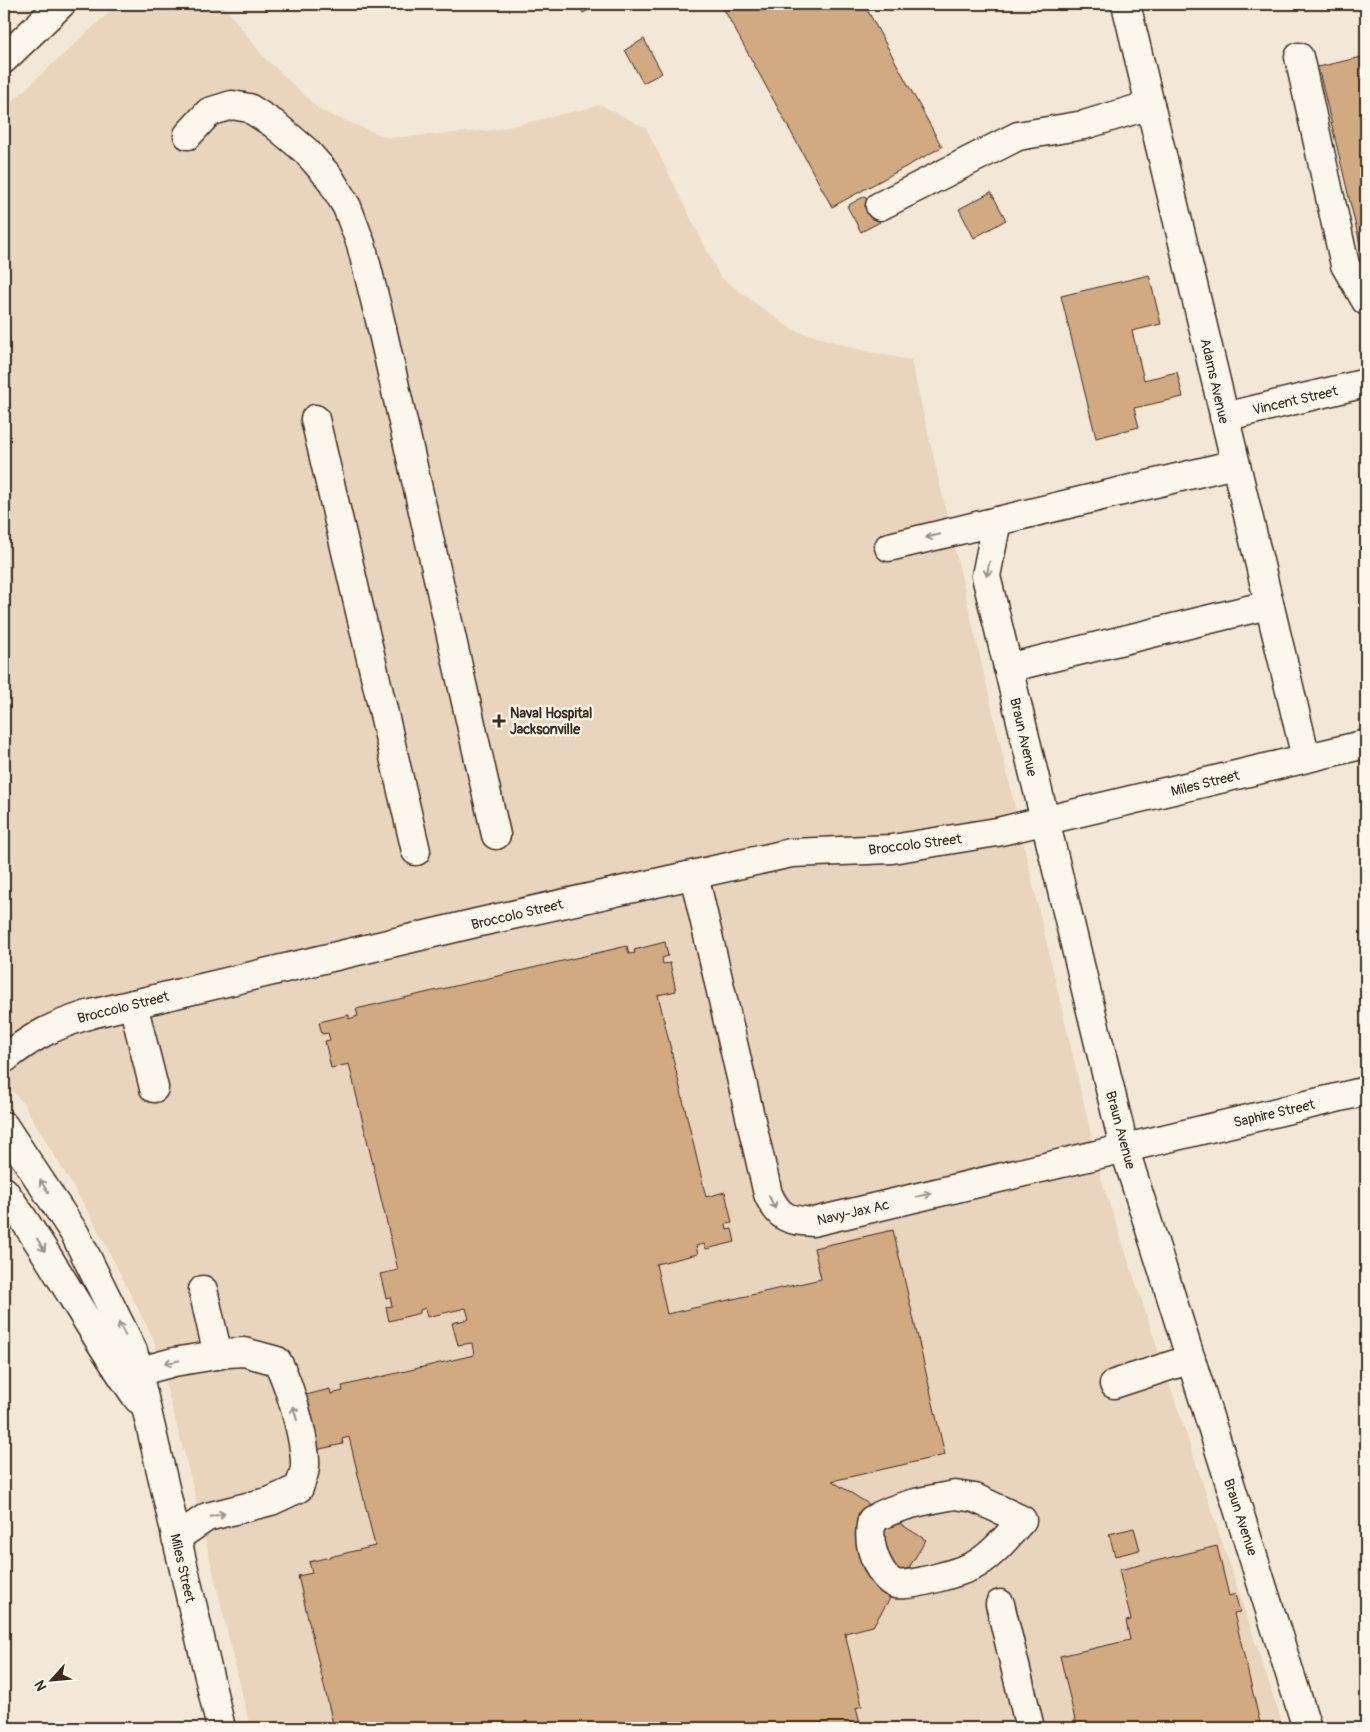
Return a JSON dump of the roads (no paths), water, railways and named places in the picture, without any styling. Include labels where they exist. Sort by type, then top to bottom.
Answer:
[{"type":"street","points":[[4,59],[61,4]]},
{"type":"street","name":"Adams Avenue","points":[[1126,4],[1234,464],[1306,758]]},
{"type":"street","points":[[1299,57],[1345,264],[1364,291]]},
{"type":"street","points":[[880,206],[1018,136],[1084,125],[1150,105]]},
{"type":"street","points":[[188,135],[208,112],[232,106],[249,108],[274,124],[306,151],[329,177],[347,207],[361,244],[380,320],[496,835]]},
{"type":"street","name":"Vincent Street","points":[[1224,417],[1366,383]]},
{"type":"street","points":[[315,419],[416,851]]},
{"type":"street","points":[[888,547],[1234,464]]},
{"type":"street","name":"Braun Avenue","points":[[997,521],[986,576],[1124,1147],[1307,1728]]},
{"type":"street","points":[[1008,668],[1268,605]]},
{"type":"street","name":"Miles Street","points":[[1044,821],[1366,744]]},
{"type":"street","name":"Broccolo Street","points":[[4,1059],[30,1038],[61,1023],[133,1004],[476,923],[791,853],[892,849],[997,832],[1044,821]]},
{"type":"street","name":"Navy-Jax Ac","points":[[694,875],[768,1194],[775,1210],[790,1220],[813,1222],[1181,1134]]},
{"type":"street","points":[[133,1004],[154,1088]]},
{"type":"street","name":"Saphire Street","points":[[1181,1134],[1366,1091]]},
{"type":"street","name":"Miles Street","points":[[4,1126],[74,1234],[133,1351],[221,1728]]},
{"type":"street","name":"Miles Street","points":[[4,1191],[27,1222],[111,1361],[145,1409]]},
{"type":"street","points":[[204,1290],[218,1355]]},
{"type":"street","points":[[137,1372],[174,1362],[244,1352],[277,1361],[286,1377],[299,1428],[305,1466],[299,1488],[286,1496],[251,1507],[207,1517],[176,1538]]},
{"type":"street","points":[[1114,1384],[1191,1359]]},
{"type":"street","points":[[955,1495],[975,1498],[1022,1520],[976,1564],[931,1579],[907,1584],[891,1582],[885,1576],[875,1559],[870,1541],[872,1520],[886,1512],[907,1505],[955,1495]]},
{"type":"street","points":[[1000,1604],[1030,1728]]},
{"type":"place","name":"Naval Hospital Jacksonville","points":[[499,721]]}]
